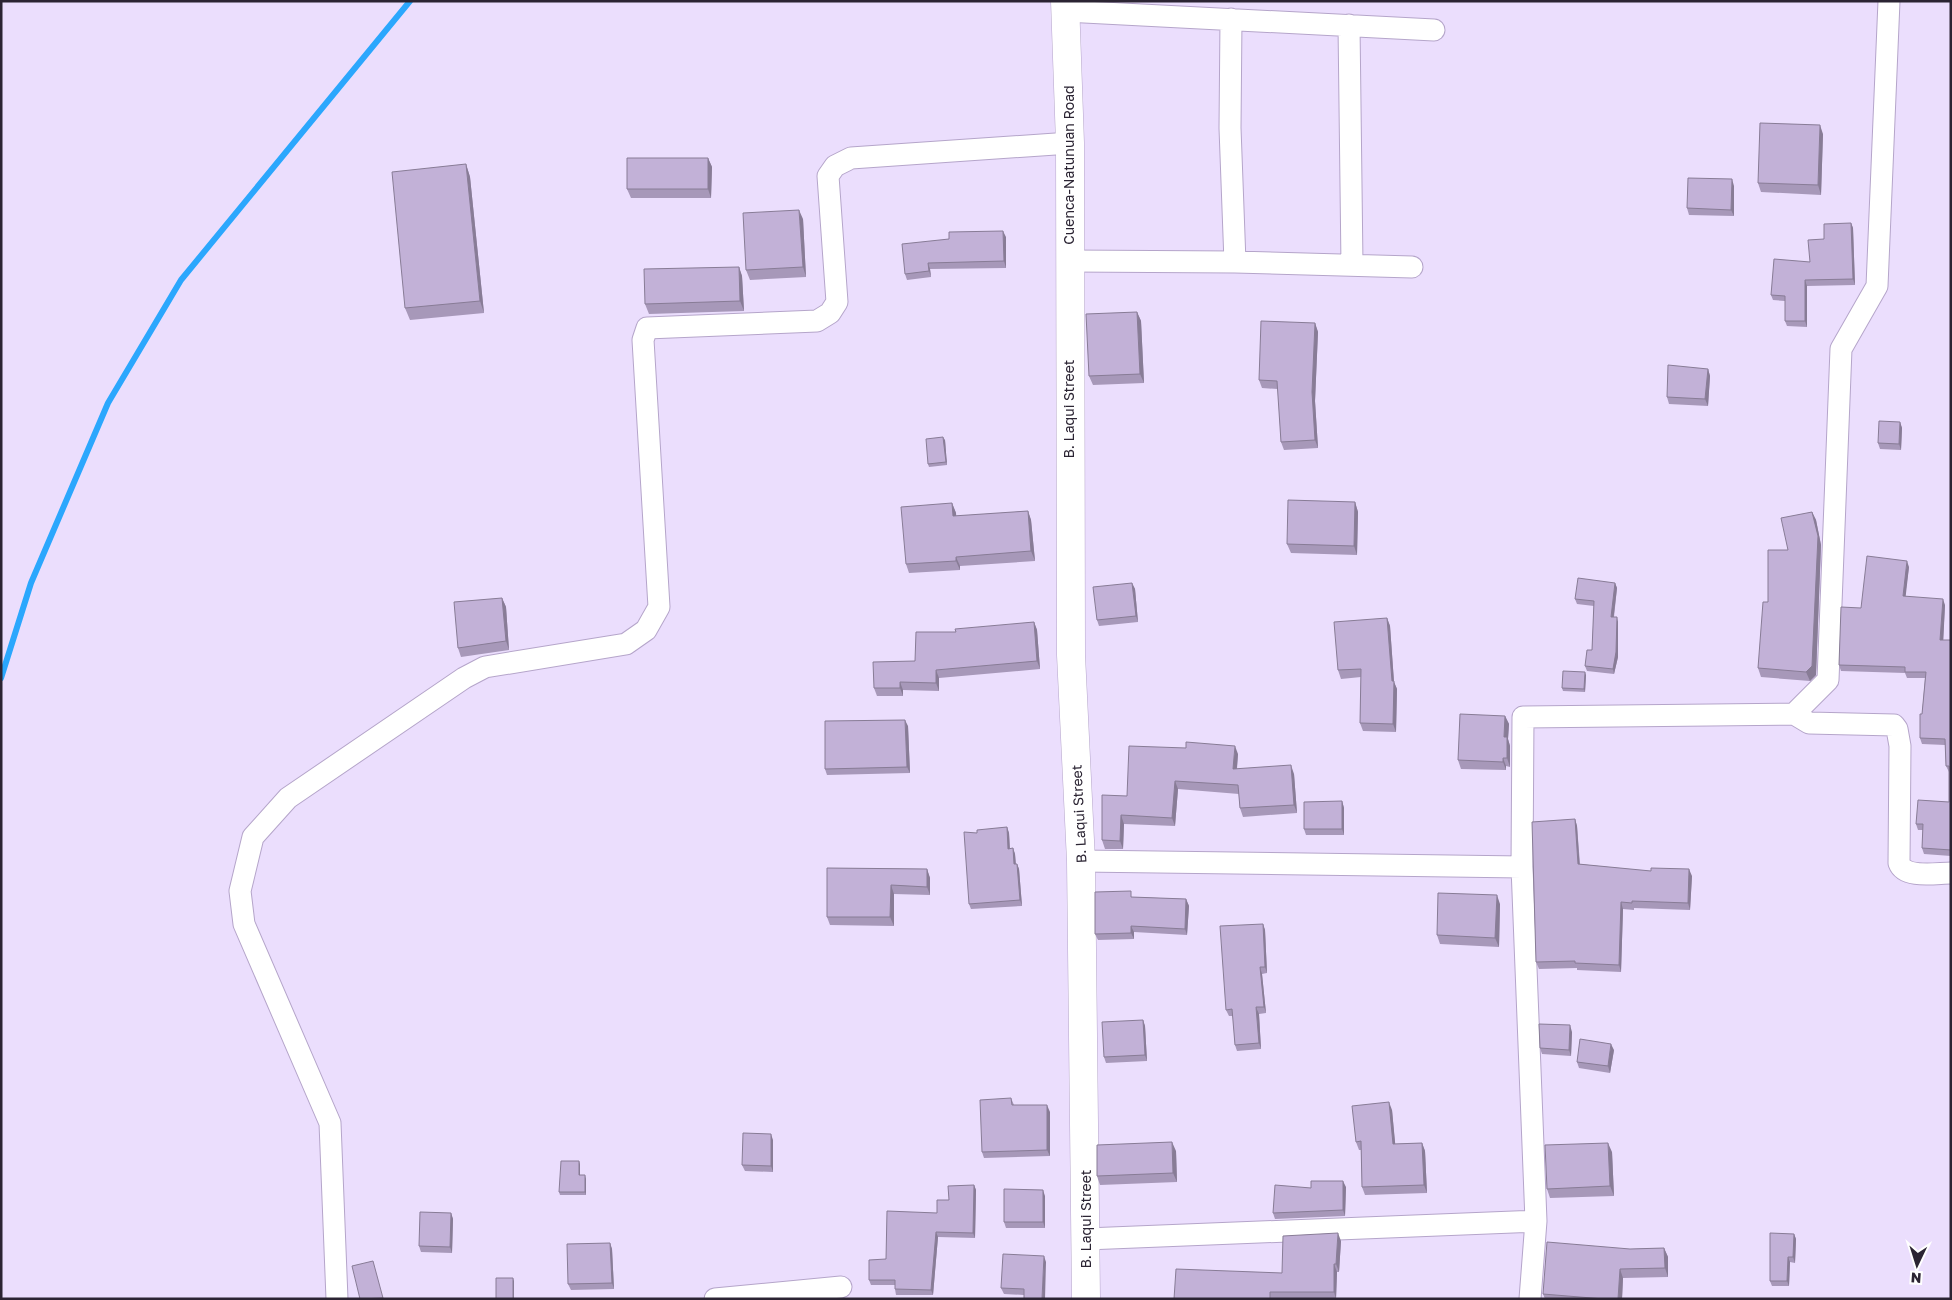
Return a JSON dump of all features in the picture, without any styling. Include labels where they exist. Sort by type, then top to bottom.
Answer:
[{"type":"main road","name":"Cuenca-Natunuan Road","points":[[1065,6],[1070,143],[1068,329]]},
{"type":"main road","name":"B. Laqui Street","points":[[1068,329],[1071,655],[1081,861],[1086,1299]]},
{"type":"street","points":[[1794,714],[1828,680],[1841,349],[1877,286],[1889,1]]},
{"type":"street","points":[[1065,6],[1434,30]]},
{"type":"street","points":[[1231,18],[1230,128],[1235,262]]},
{"type":"street","points":[[1349,25],[1352,265]]},
{"type":"street","points":[[337,1299],[330,1123],[244,924],[240,891],[253,837],[288,798],[464,678],[485,667],[626,644],[646,630],[659,607],[643,340],[647,328],[817,321],[830,313],[837,302],[828,176],[835,166],[852,158],[1070,143]]},
{"type":"street","points":[[1069,262],[1235,262],[1412,267]]},
{"type":"street","points":[[1530,1299],[1536,1221],[1522,867],[1523,717],[1794,714],[1809,723],[1894,725],[1897,729],[1900,746],[1899,863],[1901,869],[1907,872],[1951,873]]},
{"type":"street","points":[[1081,861],[1522,867]]},
{"type":"street","points":[[1086,1238],[1536,1221]]},
{"type":"street","points":[[715,1299],[841,1287]]},
{"type":"building","points":[[1760,123],[1820,125],[1818,185],[1758,183]]},
{"type":"building","points":[[627,158],[708,158],[708,189],[627,189]]},
{"type":"building","points":[[466,164],[480,301],[405,308],[392,172]]},
{"type":"building","points":[[1688,178],[1732,179],[1731,210],[1687,208]]},
{"type":"building","points":[[799,210],[803,267],[746,270],[743,213]]},
{"type":"building","points":[[1851,223],[1853,279],[1805,280],[1805,321],[1785,321],[1785,296],[1771,295],[1774,259],[1810,262],[1808,240],[1824,239],[1824,224]]},
{"type":"building","points":[[1003,231],[1004,261],[928,263],[929,271],[905,274],[902,244],[949,239],[949,232]]},
{"type":"building","points":[[739,267],[740,301],[645,304],[644,269]]},
{"type":"building","points":[[1137,312],[1140,374],[1089,376],[1086,314]]},
{"type":"building","points":[[1261,321],[1315,323],[1312,392],[1315,440],[1281,442],[1277,381],[1259,380]]},
{"type":"building","points":[[1668,365],[1708,369],[1705,399],[1667,397]]},
{"type":"building","points":[[1879,421],[1900,422],[1899,444],[1878,443]]},
{"type":"building","points":[[943,437],[946,462],[928,464],[926,439]]},
{"type":"building","points":[[1288,500],[1355,502],[1354,546],[1287,544]]},
{"type":"building","points":[[952,503],[953,516],[1028,511],[1031,551],[956,557],[956,561],[906,564],[901,507]]},
{"type":"building","points":[[1812,512],[1818,536],[1812,666],[1806,672],[1758,668],[1763,602],[1768,602],[1768,550],[1788,550],[1781,518]]},
{"type":"building","points":[[1867,556],[1907,561],[1903,596],[1943,599],[1940,640],[1951,640],[1951,850],[1922,848],[1923,824],[1916,824],[1918,800],[1949,802],[1949,766],[1946,766],[1945,739],[1920,738],[1920,714],[1922,714],[1926,672],[1905,672],[1905,667],[1839,665],[1841,607],[1861,608]]},
{"type":"building","points":[[1578,578],[1615,583],[1611,617],[1617,617],[1616,652],[1613,669],[1585,666],[1587,650],[1592,650],[1594,601],[1575,599]]},
{"type":"building","points":[[1132,583],[1136,616],[1097,620],[1093,587]]},
{"type":"building","points":[[502,598],[506,641],[458,648],[454,602]]},
{"type":"building","points":[[1387,618],[1392,681],[1394,681],[1393,724],[1360,723],[1361,669],[1338,670],[1334,622]]},
{"type":"building","points":[[1034,622],[1037,661],[936,670],[936,683],[900,682],[900,688],[874,688],[873,662],[915,661],[916,632],[956,632],[955,629]]},
{"type":"building","points":[[1563,671],[1585,672],[1584,689],[1562,688]]},
{"type":"building","points":[[1460,714],[1505,716],[1504,737],[1507,737],[1507,758],[1503,758],[1503,762],[1458,760]]},
{"type":"building","points":[[905,720],[907,767],[825,769],[825,721]]},
{"type":"building","points":[[1186,742],[1235,746],[1233,769],[1291,765],[1294,805],[1240,808],[1238,785],[1175,781],[1172,818],[1121,815],[1120,841],[1102,840],[1102,795],[1127,796],[1129,746],[1186,748]]},
{"type":"building","points":[[1342,801],[1342,829],[1304,829],[1304,802]]},
{"type":"building","points":[[1575,819],[1578,864],[1651,871],[1651,868],[1689,869],[1688,903],[1621,902],[1619,965],[1575,963],[1575,961],[1536,962],[1532,822]]},
{"type":"building","points":[[1007,827],[1008,849],[1013,848],[1014,864],[1017,864],[1020,900],[969,904],[964,832],[977,833],[977,830]]},
{"type":"building","points":[[827,868],[927,869],[927,887],[891,885],[890,917],[827,917]]},
{"type":"building","points":[[1131,891],[1131,897],[1186,899],[1185,929],[1131,926],[1131,933],[1095,934],[1095,892]]},
{"type":"building","points":[[1438,893],[1497,895],[1495,938],[1437,935]]},
{"type":"building","points":[[1263,924],[1265,967],[1260,967],[1264,1007],[1256,1007],[1259,1043],[1235,1045],[1232,1009],[1226,1010],[1220,926]]},
{"type":"building","points":[[1143,1020],[1145,1055],[1104,1057],[1102,1022]]},
{"type":"building","points":[[1539,1024],[1570,1025],[1569,1050],[1540,1048]]},
{"type":"building","points":[[1580,1039],[1611,1044],[1608,1066],[1577,1062]]},
{"type":"building","points":[[1011,1098],[1012,1105],[1047,1105],[1047,1150],[982,1152],[980,1100]]},
{"type":"building","points":[[1389,1102],[1393,1144],[1422,1143],[1424,1185],[1362,1187],[1361,1141],[1356,1142],[1352,1106]]},
{"type":"building","points":[[743,1133],[771,1134],[771,1166],[742,1165]]},
{"type":"building","points":[[1172,1142],[1173,1173],[1097,1176],[1097,1145]]},
{"type":"building","points":[[1608,1143],[1610,1186],[1547,1189],[1545,1145]]},
{"type":"building","points":[[561,1161],[579,1161],[579,1175],[585,1175],[585,1192],[559,1192]]},
{"type":"building","points":[[1311,1181],[1343,1181],[1343,1210],[1273,1213],[1275,1185],[1311,1188]]},
{"type":"building","points":[[974,1185],[973,1233],[936,1232],[931,1290],[895,1289],[895,1280],[869,1280],[869,1260],[886,1259],[887,1211],[937,1213],[937,1200],[949,1200],[948,1186]]},
{"type":"building","points":[[1004,1189],[1043,1190],[1043,1222],[1004,1222]]},
{"type":"building","points":[[420,1212],[451,1213],[450,1247],[419,1246]]},
{"type":"building","points":[[1338,1233],[1336,1264],[1334,1264],[1334,1292],[1270,1292],[1270,1299],[1174,1299],[1176,1269],[1282,1273],[1283,1236]]},
{"type":"building","points":[[1770,1233],[1794,1234],[1793,1257],[1788,1257],[1787,1281],[1770,1281]]},
{"type":"building","points":[[1547,1242],[1630,1249],[1664,1248],[1665,1268],[1620,1269],[1618,1299],[1543,1294]]},
{"type":"building","points":[[610,1243],[612,1283],[568,1284],[567,1244]]},
{"type":"building","points":[[1003,1254],[1044,1256],[1042,1299],[1024,1299],[1024,1289],[1001,1288]]},
{"type":"building","points":[[373,1261],[383,1298],[360,1299],[352,1266]]},
{"type":"building","points":[[496,1278],[513,1278],[513,1299],[496,1299]]},
{"type":"waterway","points":[[1,678],[31,583],[108,403],[181,280],[410,1]]}]
